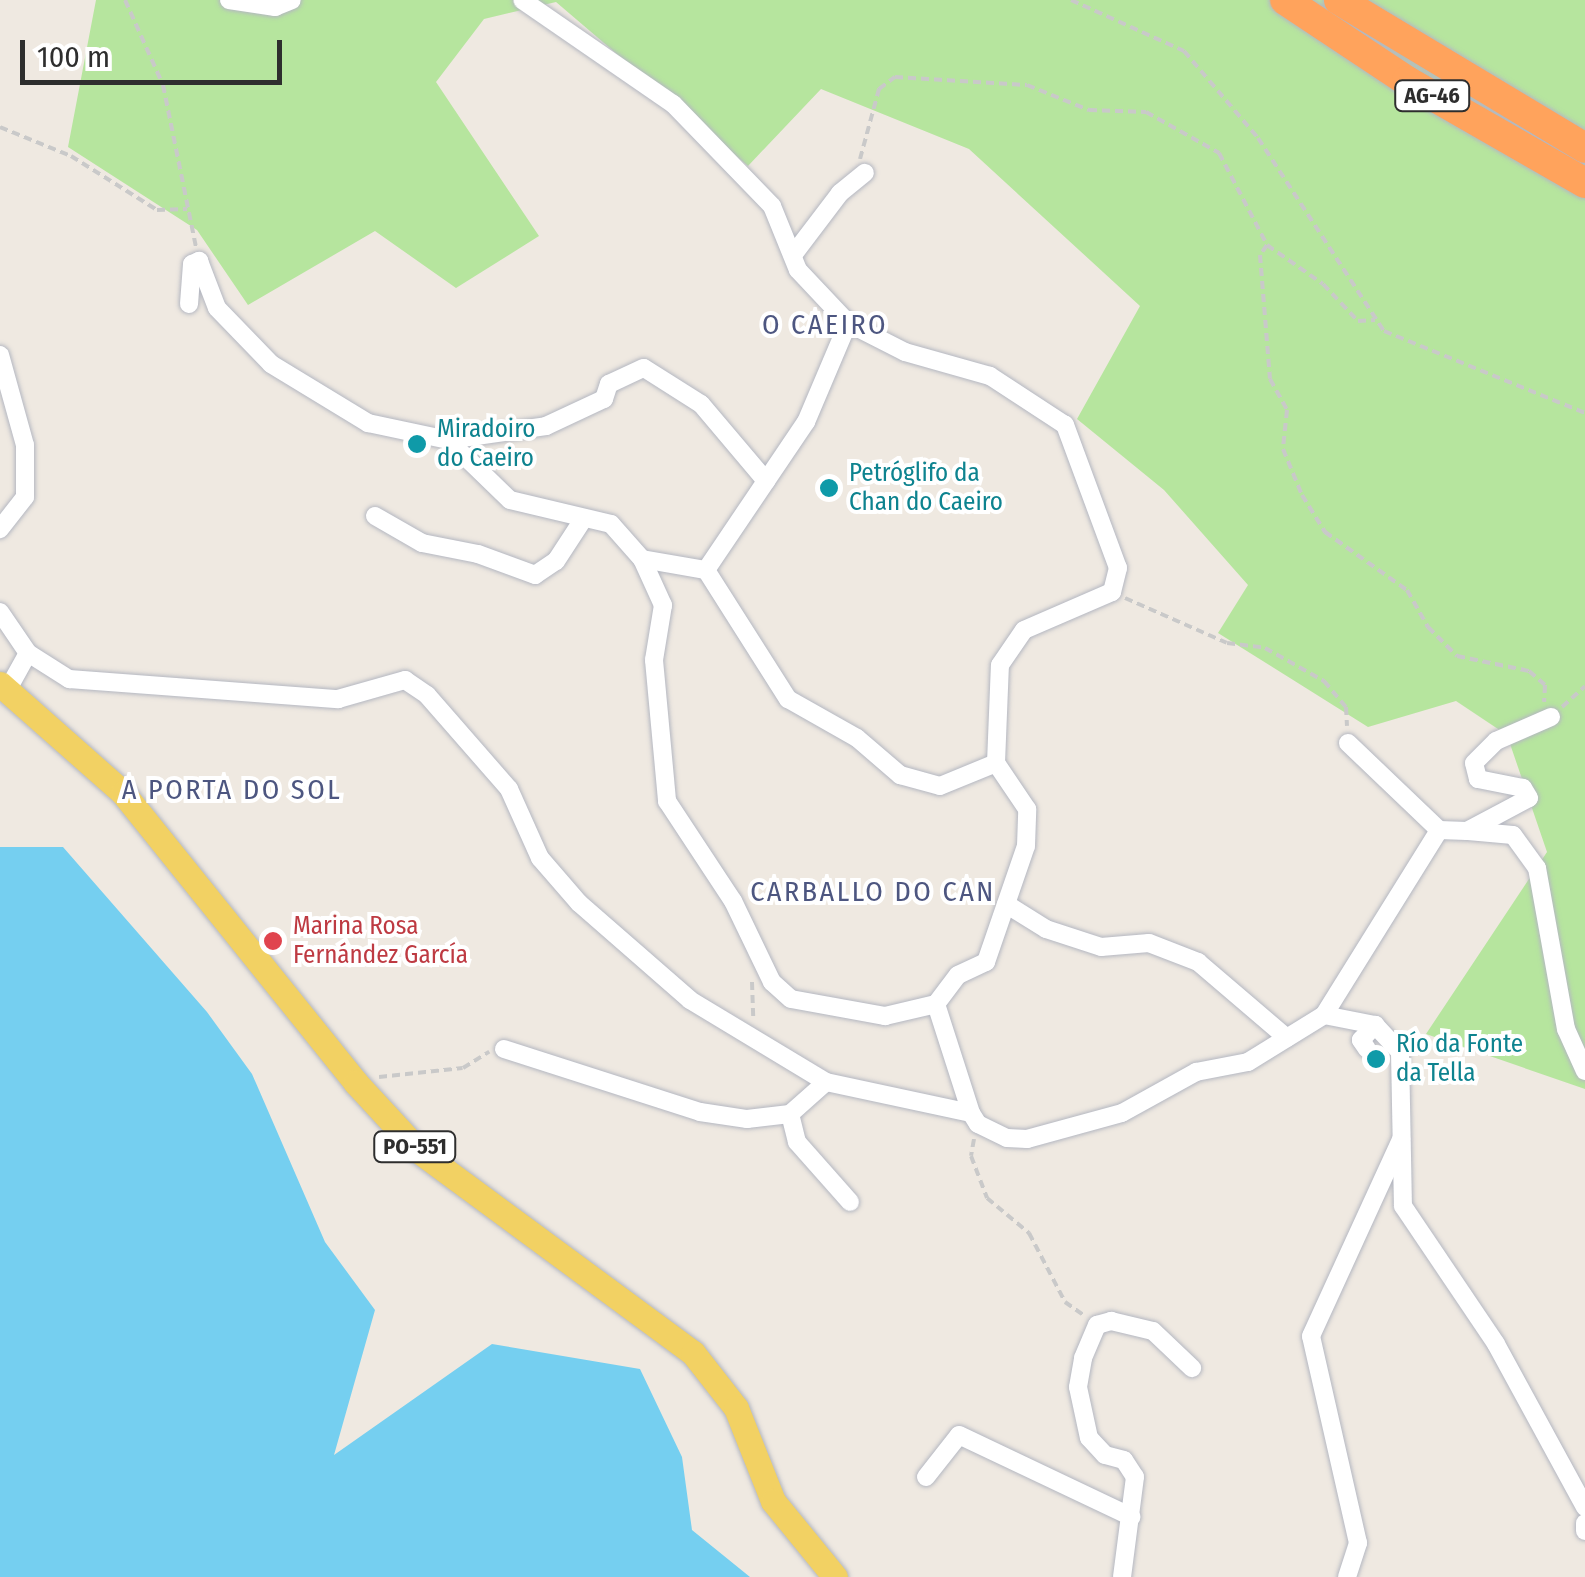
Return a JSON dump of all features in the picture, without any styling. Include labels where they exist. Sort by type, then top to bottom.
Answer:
[{"type":"highway","name":"AG-46","points":[[1285,0],[1407,81],[1585,182]]},
{"type":"highway","name":"AG-46","points":[[1339,0],[1585,148]]},
{"type":"main road","name":"PO-551","points":[[4,687],[123,794],[356,1082],[419,1151],[692,1353],[736,1408],[773,1500],[835,1577]]},
{"type":"street","points":[[229,0],[275,7],[292,0]]},
{"type":"street","points":[[448,440],[510,500],[610,524],[642,559],[663,604],[654,660],[666,801],[733,902],[772,982],[790,999],[884,1016],[936,1004],[958,976],[986,962],[1026,846],[1027,809],[996,763],[1000,665],[1024,630],[1112,592],[1118,568],[1064,425],[990,376],[904,352],[848,322],[798,270],[772,206],[673,104],[522,0]]},
{"type":"street","points":[[793,255],[862,174]]},
{"type":"street","points":[[188,304],[192,264],[199,261],[218,308],[271,364],[368,423],[448,440],[546,426],[604,399],[609,384],[644,368],[701,404],[766,480]]},
{"type":"street","points":[[706,570],[806,422],[848,322]]},
{"type":"street","points":[[0,355],[24,445],[26,497],[0,529]]},
{"type":"street","points":[[375,516],[422,543],[478,554],[535,575],[556,561],[584,518]]},
{"type":"street","points":[[642,559],[706,570],[788,698],[857,738],[900,775],[940,786],[996,763]]},
{"type":"street","points":[[1,615],[28,652],[69,679],[269,697],[338,698],[404,680],[426,696],[509,789],[540,858],[579,904],[690,1000],[826,1082],[974,1118],[1017,1139],[1122,1112],[1196,1072],[1248,1062],[1324,1015],[1438,830]]},
{"type":"street","points":[[4,687],[28,652]]},
{"type":"street","points":[[1467,831],[1528,798],[1523,788],[1478,778],[1474,763],[1496,742],[1545,712]]},
{"type":"street","points":[[1348,743],[1438,830],[1514,835],[1536,868],[1566,1029],[1585,1072]]},
{"type":"street","points":[[1006,904],[1046,930],[1101,947],[1149,943],[1198,962],[1287,1038]]},
{"type":"street","points":[[936,1004],[974,1118]]},
{"type":"street","points":[[1324,1015],[1375,1024],[1400,1052],[1403,1206],[1413,1228],[1496,1344],[1585,1506]]},
{"type":"street","points":[[1367,1049],[1361,1040],[1375,1024]]},
{"type":"street","points":[[504,1049],[700,1112],[747,1119],[790,1114],[826,1082]]},
{"type":"street","points":[[790,1114],[797,1142],[850,1202]]},
{"type":"street","points":[[1347,1577],[1358,1543],[1311,1336],[1402,1138]]},
{"type":"street","points":[[1122,1577],[1135,1477],[1124,1460],[1104,1455],[1089,1438],[1078,1387],[1097,1325],[1153,1331],[1192,1368]]},
{"type":"street","points":[[926,1478],[958,1435],[1132,1517]]},
{"type":"street","points":[[1585,1523],[1585,1531]]},
{"type":"path","points":[[125,0],[163,86],[199,261]]},
{"type":"path","points":[[1071,0],[1184,51],[1258,138],[1375,320],[1419,346],[1585,413]]},
{"type":"path","points":[[862,174],[866,122],[879,89],[896,77],[1028,86],[1089,110],[1146,112],[1218,153],[1268,245],[1322,284],[1358,321],[1375,320]]},
{"type":"path","points":[[0,126],[71,156],[157,210],[187,210]]},
{"type":"path","points":[[1268,245],[1260,255],[1270,379],[1287,410],[1283,449],[1302,496],[1325,532],[1407,590],[1428,627],[1457,656],[1503,662],[1537,678],[1548,698],[1545,712]]},
{"type":"path","points":[[1112,592],[1227,643],[1265,648],[1324,681],[1346,707],[1348,743]]},
{"type":"path","points":[[1545,712],[1585,686]]},
{"type":"path","points":[[356,1082],[463,1068],[504,1049]]},
{"type":"path","points":[[974,1118],[971,1156],[987,1198],[1029,1233],[1065,1302],[1097,1325]]},
{"type":"green space","points":[[96,0],[1585,0],[1585,1089],[1426,1034],[1547,852],[1507,735],[1456,701],[1368,727],[1218,633],[1248,585],[1164,490],[1077,419],[1140,306],[969,149],[821,89],[748,166],[556,2],[484,19],[436,82],[539,236],[456,288],[375,231],[248,305],[197,230],[68,147]]},
{"type":"water","points":[[0,847],[63,847],[207,1012],[252,1074],[325,1242],[375,1310],[334,1455],[492,1344],[640,1369],[682,1457],[692,1530],[750,1577],[0,1577]]},
{"type":"place","name":"Miradoiro do Caeiro","points":[[417,444]]},
{"type":"place","name":"Petróglifo da Chan do Caeiro","points":[[829,488]]},
{"type":"place","name":"Marina Rosa Fernández García","points":[[273,941]]},
{"type":"place","name":"Río da Fonte da Tella","points":[[1376,1059]]},
{"type":"district","name":"O CAEIRO","points":[[825,325]]},
{"type":"district","name":"A PORTA DO SOL","points":[[232,790]]},
{"type":"district","name":"CARBALLO DO CAN","points":[[873,892]]}]
